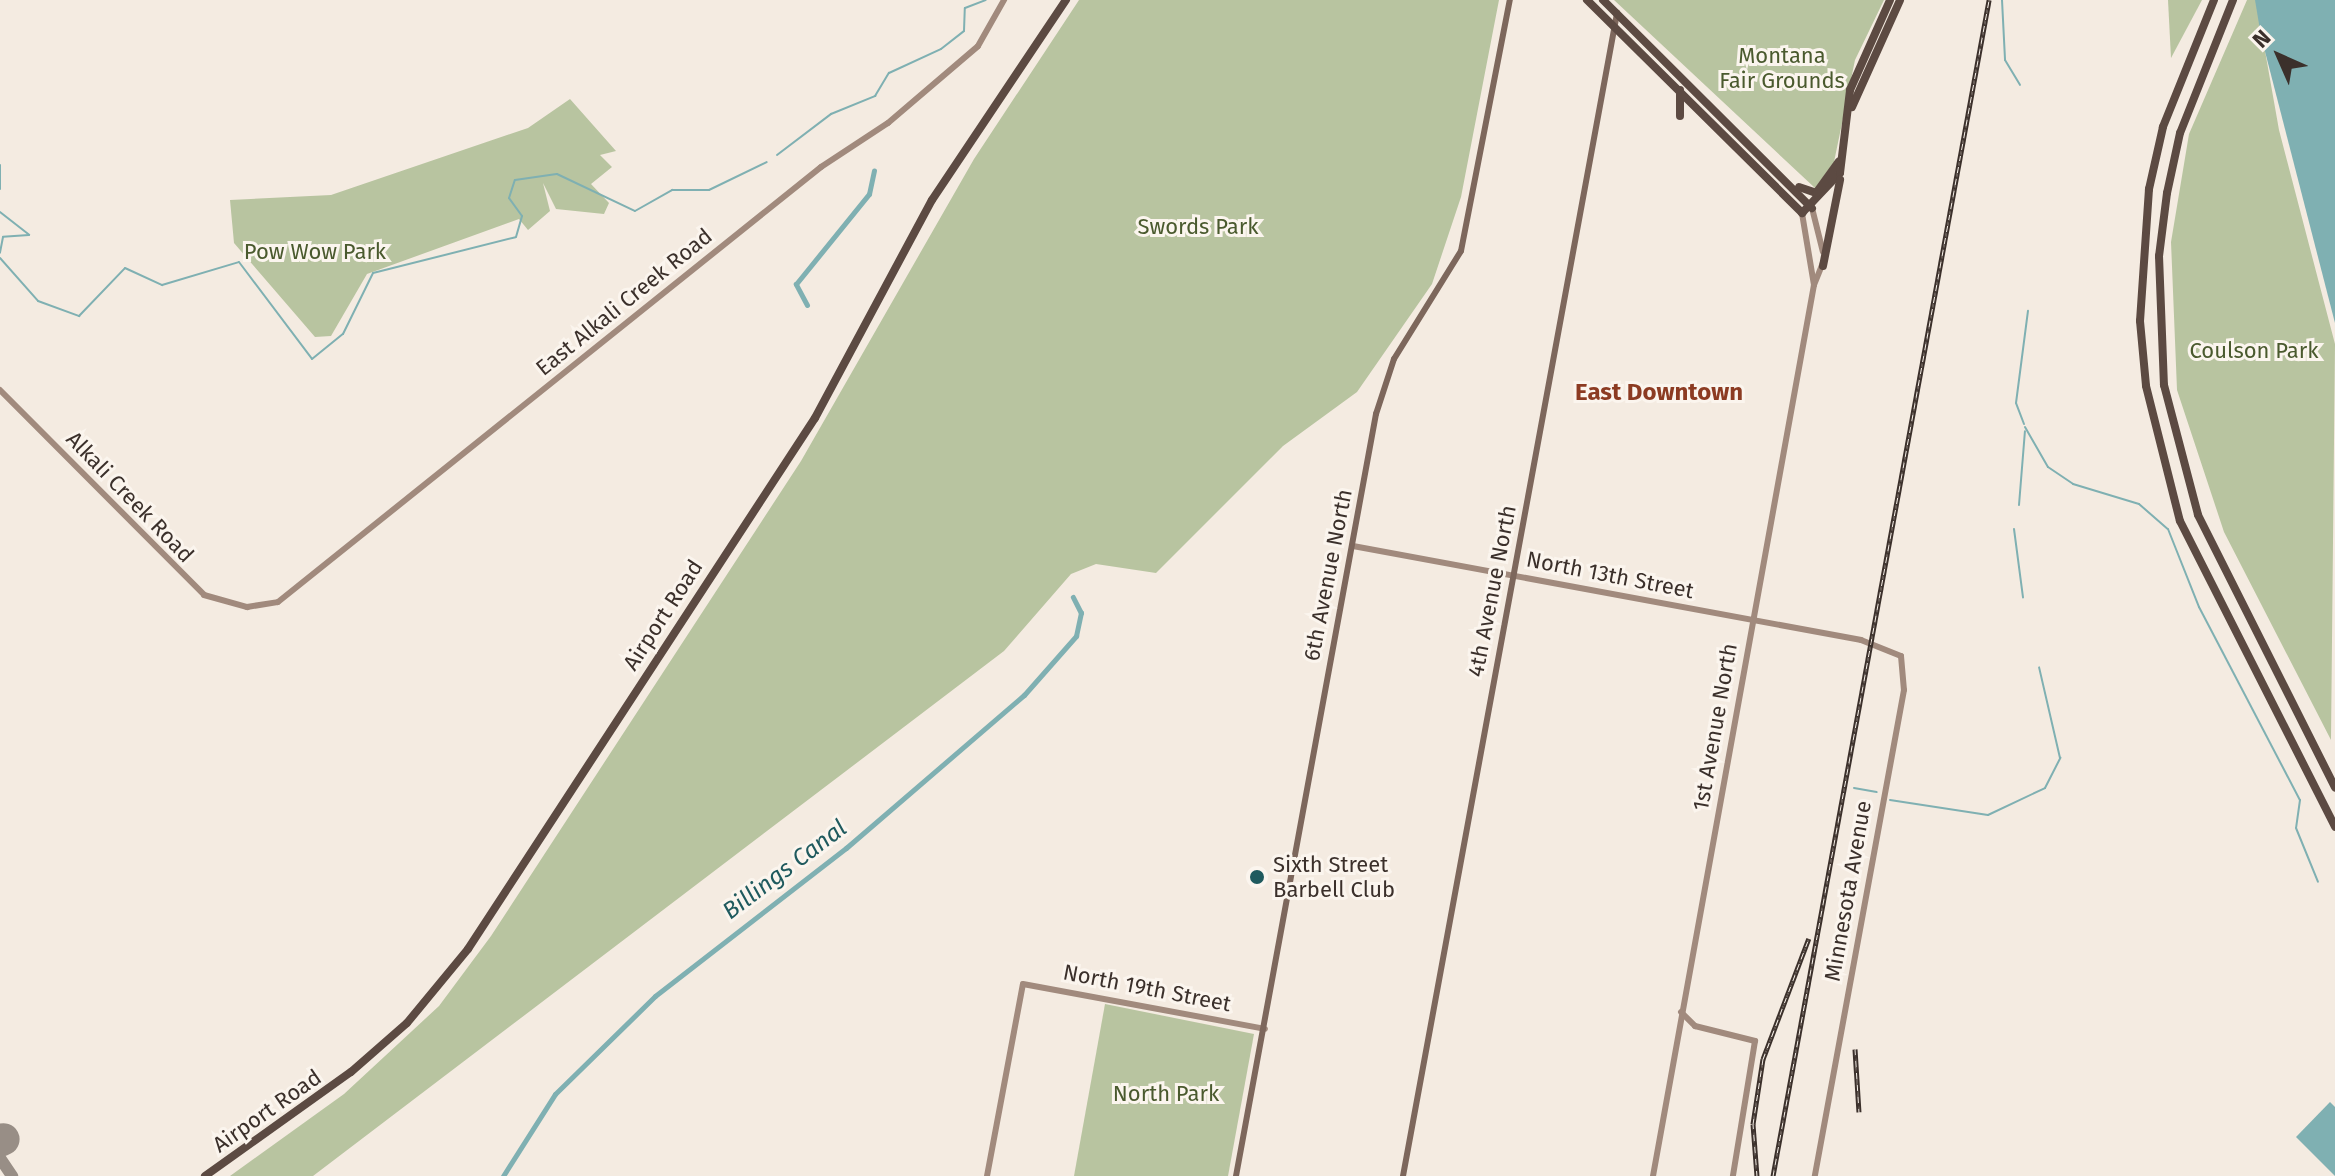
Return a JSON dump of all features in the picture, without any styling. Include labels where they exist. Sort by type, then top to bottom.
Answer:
[{"type":"highway","name":"Airport Road","points":[[205,1176],[351,1072],[407,1023],[468,949],[815,418],[932,200],[1066,0]]},
{"type":"highway","points":[[1587,0],[1802,213],[1812,208],[1840,173]]},
{"type":"highway","points":[[1603,0],[1797,186],[1812,208]]},
{"type":"highway","points":[[1823,266],[1840,173],[1850,90],[1890,0]]},
{"type":"highway","points":[[1847,123],[1900,0]]},
{"type":"highway","points":[[2214,0],[2163,127],[2149,189],[2140,308],[2146,386],[2180,521],[2335,827]]},
{"type":"highway","points":[[2233,0],[2184,121],[2167,193],[2159,256],[2164,385],[2198,515],[2335,787]]},
{"type":"highway","points":[[1680,90],[1680,116],[1700,109]]},
{"type":"highway","points":[[1797,186],[1816,193],[1840,160]]},
{"type":"main road","name":"6th Avenue North","points":[[1236,1176],[1385,383],[1466,235],[1510,0]]},
{"type":"main road","name":"4th Avenue North","points":[[1403,1176],[1617,13]]},
{"type":"street","name":"East Alkali Creek Road","points":[[247,607],[303,587],[799,184],[888,123],[978,46],[1004,0]]},
{"type":"street","points":[[1812,208],[1823,266]]},
{"type":"street","name":"1st Avenue North","points":[[1802,213],[1814,285]]},
{"type":"street","name":"1st Avenue North","points":[[1653,1176],[1814,285],[1823,266]]},
{"type":"street","name":"Alkali Creek Road","points":[[0,390],[190,584],[218,602],[247,607]]},
{"type":"street","name":"North 13th Street","points":[[1353,546],[1861,640]]},
{"type":"street","name":"Minnesota Avenue","points":[[1815,1176],[1906,678],[1897,652],[1861,640]]},
{"type":"street","name":"North 19th Street","points":[[987,1176],[1023,984],[1265,1029]]},
{"type":"street","points":[[1681,1012],[1695,1026],[1747,1035],[1757,1047],[1733,1176]]},
{"type":"street","points":[[1676,1040],[1695,1026]]},
{"type":"green space","name":"Swords Park","points":[[1079,0],[1499,0],[1461,197],[1432,284],[1357,392],[1283,446],[1156,573],[1096,564],[1071,574],[1004,651],[313,1176],[230,1176],[344,1094],[439,1006],[491,936],[801,461],[974,159]]},
{"type":"green space","name":"Montana Fair Grounds","points":[[1614,0],[1884,0],[1855,60],[1834,162],[1815,188]]},
{"type":"green space","points":[[2168,0],[2202,0],[2171,58]]},
{"type":"green space","name":"Coulson Park","points":[[2247,0],[2256,0],[2279,130],[2335,344],[2331,740],[2224,532],[2177,390],[2171,242],[2189,134]]},
{"type":"green space","name":"Pow Wow Park","points":[[570,99],[616,151],[600,155],[612,167],[591,184],[609,203],[604,214],[556,209],[543,183],[550,211],[528,230],[519,219],[367,274],[331,336],[315,337],[234,243],[230,200],[331,195],[528,128]]},
{"type":"green space","name":"North Park","points":[[1105,1004],[1254,1034],[1228,1176],[1074,1176]]},
{"type":"water","points":[[2255,0],[2335,0],[2335,323],[2261,36]]},
{"type":"water","points":[[2330,1102],[2335,1107],[2335,1176],[2296,1137]]},
{"type":"waterway","points":[[777,155],[831,114],[875,96],[889,73],[941,49],[964,31],[965,8],[986,0]]},
{"type":"waterway","points":[[2002,0],[2005,60],[2020,85]]},
{"type":"waterway","points":[[0,258],[38,301],[79,316],[125,268],[162,285],[239,262],[312,359],[343,334],[373,273],[516,237],[522,216],[509,198],[515,180],[557,174],[635,211],[672,190],[709,190],[767,162]]},
{"type":"waterway","points":[[0,165],[0,189]]},
{"type":"waterway","name":"Billings Canal","points":[[807,305],[796,284],[869,194],[874,171]]},
{"type":"waterway","points":[[0,212],[29,235],[3,237],[0,253]]},
{"type":"waterway","points":[[2024,424],[2016,403],[2028,311]]},
{"type":"waterway","points":[[2025,427],[2048,467],[2073,484],[2139,504],[2168,529],[2199,607],[2300,800],[2296,828],[2318,882]]},
{"type":"waterway","points":[[2019,505],[2025,431]]},
{"type":"waterway","points":[[2014,529],[2023,597]]},
{"type":"waterway","name":"Billings Canal","points":[[503,1176],[555,1094],[655,996],[846,848],[1024,695],[1076,636],[1081,613],[1073,597]]},
{"type":"waterway","points":[[1890,800],[1988,815],[2045,788],[2060,758],[2039,667]]},
{"type":"waterway","points":[[1854,788],[1877,792]]},
{"type":"taxiway","points":[[0,1158],[12,1176]]},
{"type":"runway","points":[[0,1141],[4,1139]]},
{"type":"railway","points":[[1773,1176],[1989,0]]},
{"type":"railway","points":[[1757,1176],[1753,1124],[1763,1059],[1809,938]]},
{"type":"railway","points":[[1855,1049],[1859,1112]]},
{"type":"place","name":"Sixth Street Barbell Club","points":[[1257,877]]},
{"type":"district","name":"East Downtown","points":[[1659,393]]}]
